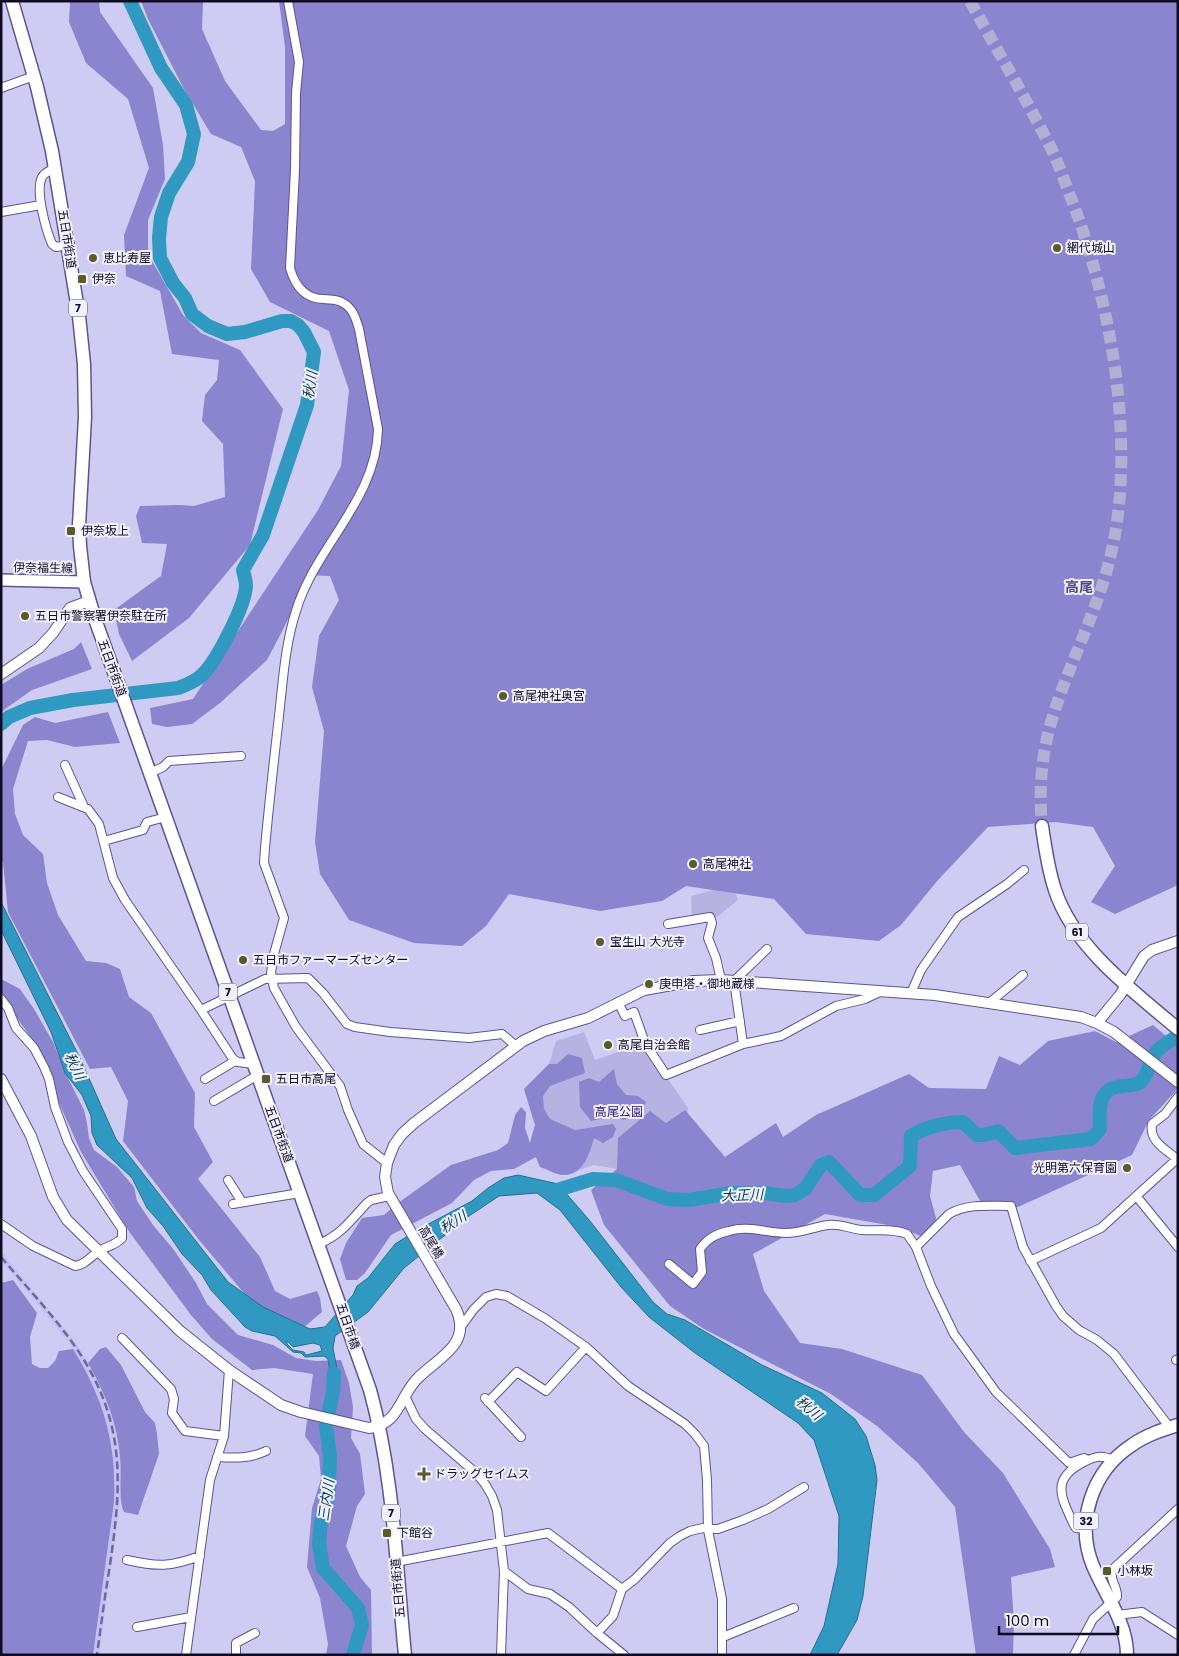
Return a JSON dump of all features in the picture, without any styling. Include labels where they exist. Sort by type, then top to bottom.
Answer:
[{"type":"main road","name":"五日市街道","points":[[12,1],[34,76],[56,168],[79,316],[84,372],[84,439],[79,525],[84,582],[95,619],[331,1279]]},
{"type":"main road","name":"伊奈福生線","points":[[1,580],[84,582]]},
{"type":"main road","name":"61","points":[[1042,826],[1049,872],[1061,905],[1082,939],[1126,984],[1178,1029]]},
{"type":"main road","name":"五日市橋","points":[[331,1279],[365,1374]]},
{"type":"main road","name":"五日市街道","points":[[365,1374],[380,1426],[387,1474],[405,1655]]},
{"type":"main road","name":"32","points":[[1127,1655],[1125,1634],[1093,1565],[1088,1548],[1086,1529],[1088,1511],[1093,1493],[1103,1473],[1114,1460],[1138,1441],[1174,1426]]},
{"type":"street","points":[[288,1],[299,62],[296,93],[295,170],[290,268],[296,283],[308,296],[315,299],[339,300],[348,306],[355,315],[378,429],[378,447],[366,481],[343,526],[320,558],[296,608],[287,644],[264,856],[268,876],[284,918],[271,973],[274,988],[296,1027],[340,1086],[363,1144],[386,1163]]},
{"type":"street","points":[[1,88],[34,76]]},
{"type":"street","points":[[56,168],[46,173],[41,180],[41,205],[52,244],[56,247],[68,246]]},
{"type":"street","points":[[1,212],[41,205]]},
{"type":"street","points":[[1,674],[38,650],[70,608],[89,601]]},
{"type":"street","points":[[150,772],[163,767],[169,761],[242,756]]},
{"type":"street","points":[[65,764],[84,808]]},
{"type":"street","points":[[58,797],[88,809],[100,824],[113,878],[126,900],[235,1061],[256,1070]]},
{"type":"street","points":[[104,841],[143,830],[147,822],[166,817]]},
{"type":"street","points":[[911,993],[921,970],[958,917],[1008,884],[1024,870]]},
{"type":"street","points":[[668,924],[710,917],[712,923],[708,938],[716,958],[721,980]]},
{"type":"street","points":[[1097,1023],[1120,995],[1147,952],[1178,941]]},
{"type":"street","points":[[734,981],[767,949]]},
{"type":"street","points":[[988,1003],[1023,975]]},
{"type":"street","points":[[202,1010],[265,979],[308,978],[323,993],[347,1024],[355,1027],[390,1032],[469,1038],[502,1034],[516,1046]]},
{"type":"street","points":[[318,1244],[341,1232],[367,1203],[389,1196],[385,1182],[386,1163],[395,1143],[409,1128],[516,1046],[539,1032],[582,1020],[652,988],[694,981],[721,980],[911,993],[935,995],[1080,1018],[1111,1030],[1177,1082]]},
{"type":"street","points":[[734,981],[743,1044]]},
{"type":"street","points":[[618,1002],[625,1016],[634,1012],[645,1043],[666,1075],[743,1044],[781,1036],[836,1006],[865,999],[880,991]]},
{"type":"street","points":[[1,999],[8,1008],[16,1028],[34,1048],[44,1067],[49,1079],[55,1107],[68,1142],[83,1171],[122,1229],[122,1238],[117,1244],[98,1252],[82,1265],[73,1266],[33,1246],[1,1224]]},
{"type":"street","points":[[700,1030],[740,1021]]},
{"type":"street","points":[[205,1079],[235,1061]]},
{"type":"street","points":[[214,1101],[256,1070]]},
{"type":"street","points":[[1,1079],[31,1136],[56,1202],[71,1225],[185,1336],[229,1370],[281,1405],[340,1422],[369,1428],[380,1426],[394,1416],[418,1378],[450,1351],[457,1340],[460,1328],[474,1309],[486,1298],[500,1294],[507,1296],[546,1319],[586,1347],[628,1386],[686,1424],[704,1446],[708,1530],[722,1599],[722,1655]]},
{"type":"street","points":[[1030,1261],[1101,1228],[1177,1159],[1154,1140],[1151,1131],[1152,1124],[1165,1114],[1178,1097]]},
{"type":"street","points":[[228,1180],[242,1202]]},
{"type":"street","points":[[233,1204],[300,1192]]},
{"type":"street","name":"高尾橋","points":[[389,1196],[458,1313],[460,1328]]},
{"type":"street","points":[[1136,1196],[1178,1247]]},
{"type":"street","points":[[916,1247],[949,1214],[961,1208],[972,1206],[1011,1206],[1023,1246],[1030,1261],[1049,1296],[1063,1316],[1079,1330],[1097,1340],[1114,1354],[1174,1426]]},
{"type":"street","points":[[670,1264],[693,1284],[702,1272],[700,1248],[707,1239],[729,1230],[743,1228],[784,1233],[800,1232],[828,1224],[838,1224],[860,1230],[900,1231],[907,1234],[916,1247],[950,1329],[996,1392],[1069,1464],[1084,1458],[1088,1460]]},
{"type":"street","points":[[122,1338],[171,1389],[174,1399],[172,1413],[185,1431],[224,1436]]},
{"type":"street","points":[[521,1437],[486,1400],[517,1372],[546,1391],[586,1347]]},
{"type":"street","points":[[186,1655],[210,1480],[224,1436],[229,1370]]},
{"type":"street","points":[[405,1396],[416,1419],[476,1473],[492,1496],[496,1510],[504,1571],[501,1628],[502,1655]]},
{"type":"street","points":[[217,1457],[243,1458],[266,1451]]},
{"type":"street","points":[[1086,1529],[1076,1528],[1074,1525],[1064,1501],[1061,1486],[1063,1479],[1068,1472],[1088,1460],[1103,1456],[1114,1460]]},
{"type":"street","points":[[597,1633],[612,1616],[622,1589],[635,1579],[670,1543],[690,1531],[702,1528],[708,1530],[718,1529],[743,1520],[804,1487]]},
{"type":"street","points":[[1074,1655],[1094,1619],[1117,1595],[1111,1576],[1112,1570],[1178,1509]]},
{"type":"street","points":[[396,1562],[548,1533],[622,1589]]},
{"type":"street","points":[[127,1560],[159,1566],[178,1564],[200,1556]]},
{"type":"street","points":[[504,1571],[528,1589],[550,1594],[624,1655]]},
{"type":"street","points":[[723,1637],[794,1608]]},
{"type":"street","points":[[1117,1615],[1142,1612],[1178,1635]]},
{"type":"street","points":[[136,1627],[191,1617]]},
{"type":"street","points":[[234,1654],[236,1644],[255,1632]]},
{"type":"shaded area","points":[[1,1251],[74,1340],[84,1355],[108,1404],[115,1426],[120,1457],[122,1489],[99,1655],[93,1655],[114,1502],[115,1479],[110,1436],[96,1392],[73,1349],[1,1261]]},
{"type":"green space","points":[[70,1],[99,1],[100,12],[153,88],[163,145],[165,179],[148,220],[148,254],[183,315],[201,333],[240,350],[283,409],[250,545],[189,618],[132,661],[119,634],[114,610],[161,576],[167,544],[142,543],[136,516],[140,506],[194,506],[225,497],[223,444],[202,421],[205,395],[217,380],[219,360],[172,354],[160,291],[126,276],[124,235],[149,168],[128,99],[86,63],[69,22]]},
{"type":"green space","points":[[141,1],[203,1],[202,29],[225,81],[261,130],[273,131],[285,124],[285,47],[279,1],[1178,1],[1178,885],[1115,914],[1091,902],[1115,866],[1093,827],[1055,822],[988,827],[938,880],[901,925],[879,941],[806,934],[774,899],[686,886],[662,901],[600,911],[509,894],[486,926],[462,946],[414,943],[349,920],[320,874],[315,842],[324,731],[312,687],[319,636],[339,600],[330,576],[306,575],[289,618],[267,660],[220,703],[192,724],[167,727],[152,724],[150,708],[193,699],[318,510],[341,466],[349,390],[329,331],[270,302],[251,269],[255,181],[241,147],[211,134],[184,89],[148,19]]},
{"type":"green space","points":[[81,642],[92,669],[32,690],[1,712],[1,685],[27,669],[74,649]]},
{"type":"green space","points":[[108,712],[120,743],[75,747],[47,740],[28,741],[13,789],[15,814],[23,835],[43,854],[47,883],[58,915],[86,961],[106,963],[120,969],[129,997],[151,1013],[195,1093],[194,1127],[213,1162],[198,1179],[260,1257],[275,1291],[290,1299],[317,1291],[322,1312],[303,1328],[255,1306],[199,1240],[123,1141],[128,1101],[111,1067],[90,1069],[8,912],[1,858],[1,770],[23,725],[35,717],[55,723]]},
{"type":"green space","points":[[724,887],[735,892],[738,900],[717,917],[692,921],[691,896]]},
{"type":"green space","points":[[1,979],[20,989],[53,1042],[84,1110],[89,1138],[94,1150],[117,1167],[134,1187],[137,1201],[153,1225],[174,1250],[196,1283],[207,1304],[238,1335],[273,1345],[296,1358],[316,1361],[341,1360],[349,1383],[353,1407],[351,1438],[360,1454],[365,1494],[357,1506],[346,1546],[360,1577],[371,1590],[372,1655],[326,1655],[328,1644],[320,1598],[307,1567],[312,1508],[321,1479],[319,1456],[305,1436],[313,1374],[274,1368],[252,1370],[212,1339],[191,1315],[130,1233],[81,1152],[56,1096],[50,1073],[32,1039],[1,993]]},
{"type":"green space","points":[[1153,1025],[1178,1046],[1178,1086],[1175,1092],[1149,1120],[1132,1155],[1018,1207],[984,1208],[960,1165],[933,1171],[930,1196],[937,1222],[923,1237],[899,1227],[825,1214],[753,1254],[764,1291],[800,1343],[842,1349],[922,1375],[964,1432],[1003,1473],[1050,1549],[1055,1567],[1011,1577],[1014,1624],[1013,1655],[976,1655],[955,1507],[918,1463],[877,1426],[831,1394],[704,1329],[670,1306],[604,1225],[591,1190],[617,1169],[618,1138],[650,1111],[666,1123],[685,1110],[725,1157],[776,1123],[783,1137],[816,1115],[909,1074],[929,1088],[986,1089],[999,1056],[1020,1065],[1048,1041],[1095,1031],[1116,1042]]},
{"type":"green space","name":"高尾公園","points":[[584,1032],[595,1060],[643,1043],[688,1108],[684,1160],[617,1169],[594,1165],[564,1175],[540,1167],[530,1144],[535,1125],[524,1089],[549,1064],[556,1041]]},
{"type":"green space","points":[[568,1054],[582,1058],[585,1073],[550,1086],[543,1096],[544,1109],[550,1119],[575,1130],[613,1124],[616,1129],[613,1137],[603,1143],[594,1138],[581,1168],[570,1174],[560,1175],[540,1167],[536,1157],[514,1169],[491,1171],[474,1180],[452,1203],[391,1235],[365,1273],[357,1280],[346,1280],[340,1259],[346,1243],[362,1218],[384,1215],[451,1165],[498,1150],[508,1143],[515,1115],[521,1107],[526,1112],[525,1128],[530,1143],[535,1125],[524,1089],[549,1064],[557,1064]]},
{"type":"green space","points":[[614,1069],[617,1084],[626,1095],[638,1096],[646,1102],[642,1110],[624,1120],[615,1116],[591,1121],[580,1107],[579,1082],[589,1078],[599,1082]]},
{"type":"green space","points":[[13,1280],[37,1313],[30,1337],[32,1364],[40,1368],[48,1368],[55,1361],[59,1351],[73,1349],[92,1385],[106,1422],[113,1460],[114,1502],[93,1655],[1,1655],[1,1283]]},
{"type":"green space","points":[[106,1347],[121,1365],[145,1412],[155,1423],[159,1454],[138,1515],[124,1512],[122,1507],[117,1433],[105,1397],[88,1363],[100,1349]]},
{"type":"water","points":[[1,902],[79,1056],[116,1139],[228,1282],[263,1307],[310,1329],[325,1327],[353,1295],[357,1286],[368,1278],[395,1244],[472,1201],[504,1178],[518,1175],[558,1184],[590,1221],[653,1302],[667,1314],[685,1320],[762,1365],[822,1393],[855,1419],[866,1436],[875,1465],[877,1480],[863,1596],[857,1620],[837,1655],[810,1655],[824,1626],[838,1564],[839,1516],[814,1440],[798,1423],[695,1353],[649,1317],[621,1287],[560,1210],[537,1193],[499,1196],[469,1216],[404,1268],[368,1312],[335,1336],[333,1348],[339,1379],[333,1392],[328,1359],[324,1356],[305,1357],[301,1353],[293,1352],[275,1336],[252,1331],[245,1327],[211,1290],[202,1275],[182,1254],[163,1226],[147,1208],[132,1178],[97,1145],[92,1133],[91,1116],[82,1095],[65,1073],[51,1032],[1,930]],"holes":[[[287,1341],[293,1347],[313,1343],[320,1345],[322,1351],[306,1355],[304,1352],[293,1350],[287,1344]]]},
{"type":"waterway","name":"秋川","points":[[1,724],[9,717],[30,708],[73,700],[178,688],[202,675],[215,658],[236,619],[245,594],[246,585],[243,570],[263,535],[307,405],[314,352],[304,332],[298,325],[291,321],[282,321],[245,332],[227,334],[208,326],[192,314],[185,298],[173,283],[160,258],[161,217],[169,193],[188,162],[194,134],[186,105],[161,68],[130,1]]},
{"type":"waterway","name":"大正川","points":[[554,1191],[593,1179],[616,1180],[667,1199],[688,1200],[732,1193],[764,1193],[786,1196],[795,1195],[805,1189],[821,1165],[829,1162],[860,1195],[874,1195],[910,1166],[911,1136],[936,1126],[963,1122],[977,1135],[998,1131],[1015,1148],[1091,1139],[1100,1129],[1100,1106],[1104,1095],[1115,1087],[1134,1085],[1140,1082],[1156,1052],[1163,1045],[1178,1036]]},
{"type":"waterway","name":"三内川","points":[[334,1373],[333,1392],[326,1425],[330,1458],[329,1492],[321,1521],[319,1544],[323,1568],[358,1608],[362,1625],[353,1655]]},
{"type":"tunnel","points":[[970,1],[1058,163],[1087,244],[1099,287],[1109,332],[1116,379],[1121,471],[1118,516],[1104,580],[1050,726],[1042,776],[1042,826]]},
{"type":"railway","points":[[1,1257],[55,1320],[84,1360],[98,1385],[114,1435],[118,1484],[114,1537],[97,1655]]},
{"type":"place","name":"網代城山","points":[[1057,248]]},
{"type":"place","name":"恵比寿屋","points":[[93,258]]},
{"type":"place","name":"伊奈","points":[[82,279]]},
{"type":"place","name":"伊奈坂上","points":[[71,531]]},
{"type":"place","name":"五日市警察署伊奈駐在所","points":[[25,616]]},
{"type":"place","name":"高尾神社奥宮","points":[[503,696]]},
{"type":"place","name":"高尾神社","points":[[693,864]]},
{"type":"place","name":"宝生山 大光寺","points":[[600,942]]},
{"type":"place","name":"五日市ファーマーズセンター","points":[[243,960]]},
{"type":"place","name":"庚申塔・御地蔵様","points":[[649,984]]},
{"type":"place","name":"高尾自治会館","points":[[608,1045]]},
{"type":"place","name":"五日市高尾","points":[[266,1079]]},
{"type":"place","name":"光明第六保育園","points":[[1127,1168]]},
{"type":"place","name":"ドラッグセイムス","points":[[424,1474]]},
{"type":"place","name":"下館谷","points":[[387,1533]]},
{"type":"place","name":"小林坂","points":[[1107,1571]]},
{"type":"district","name":"高尾","points":[[1079,587]]}]
